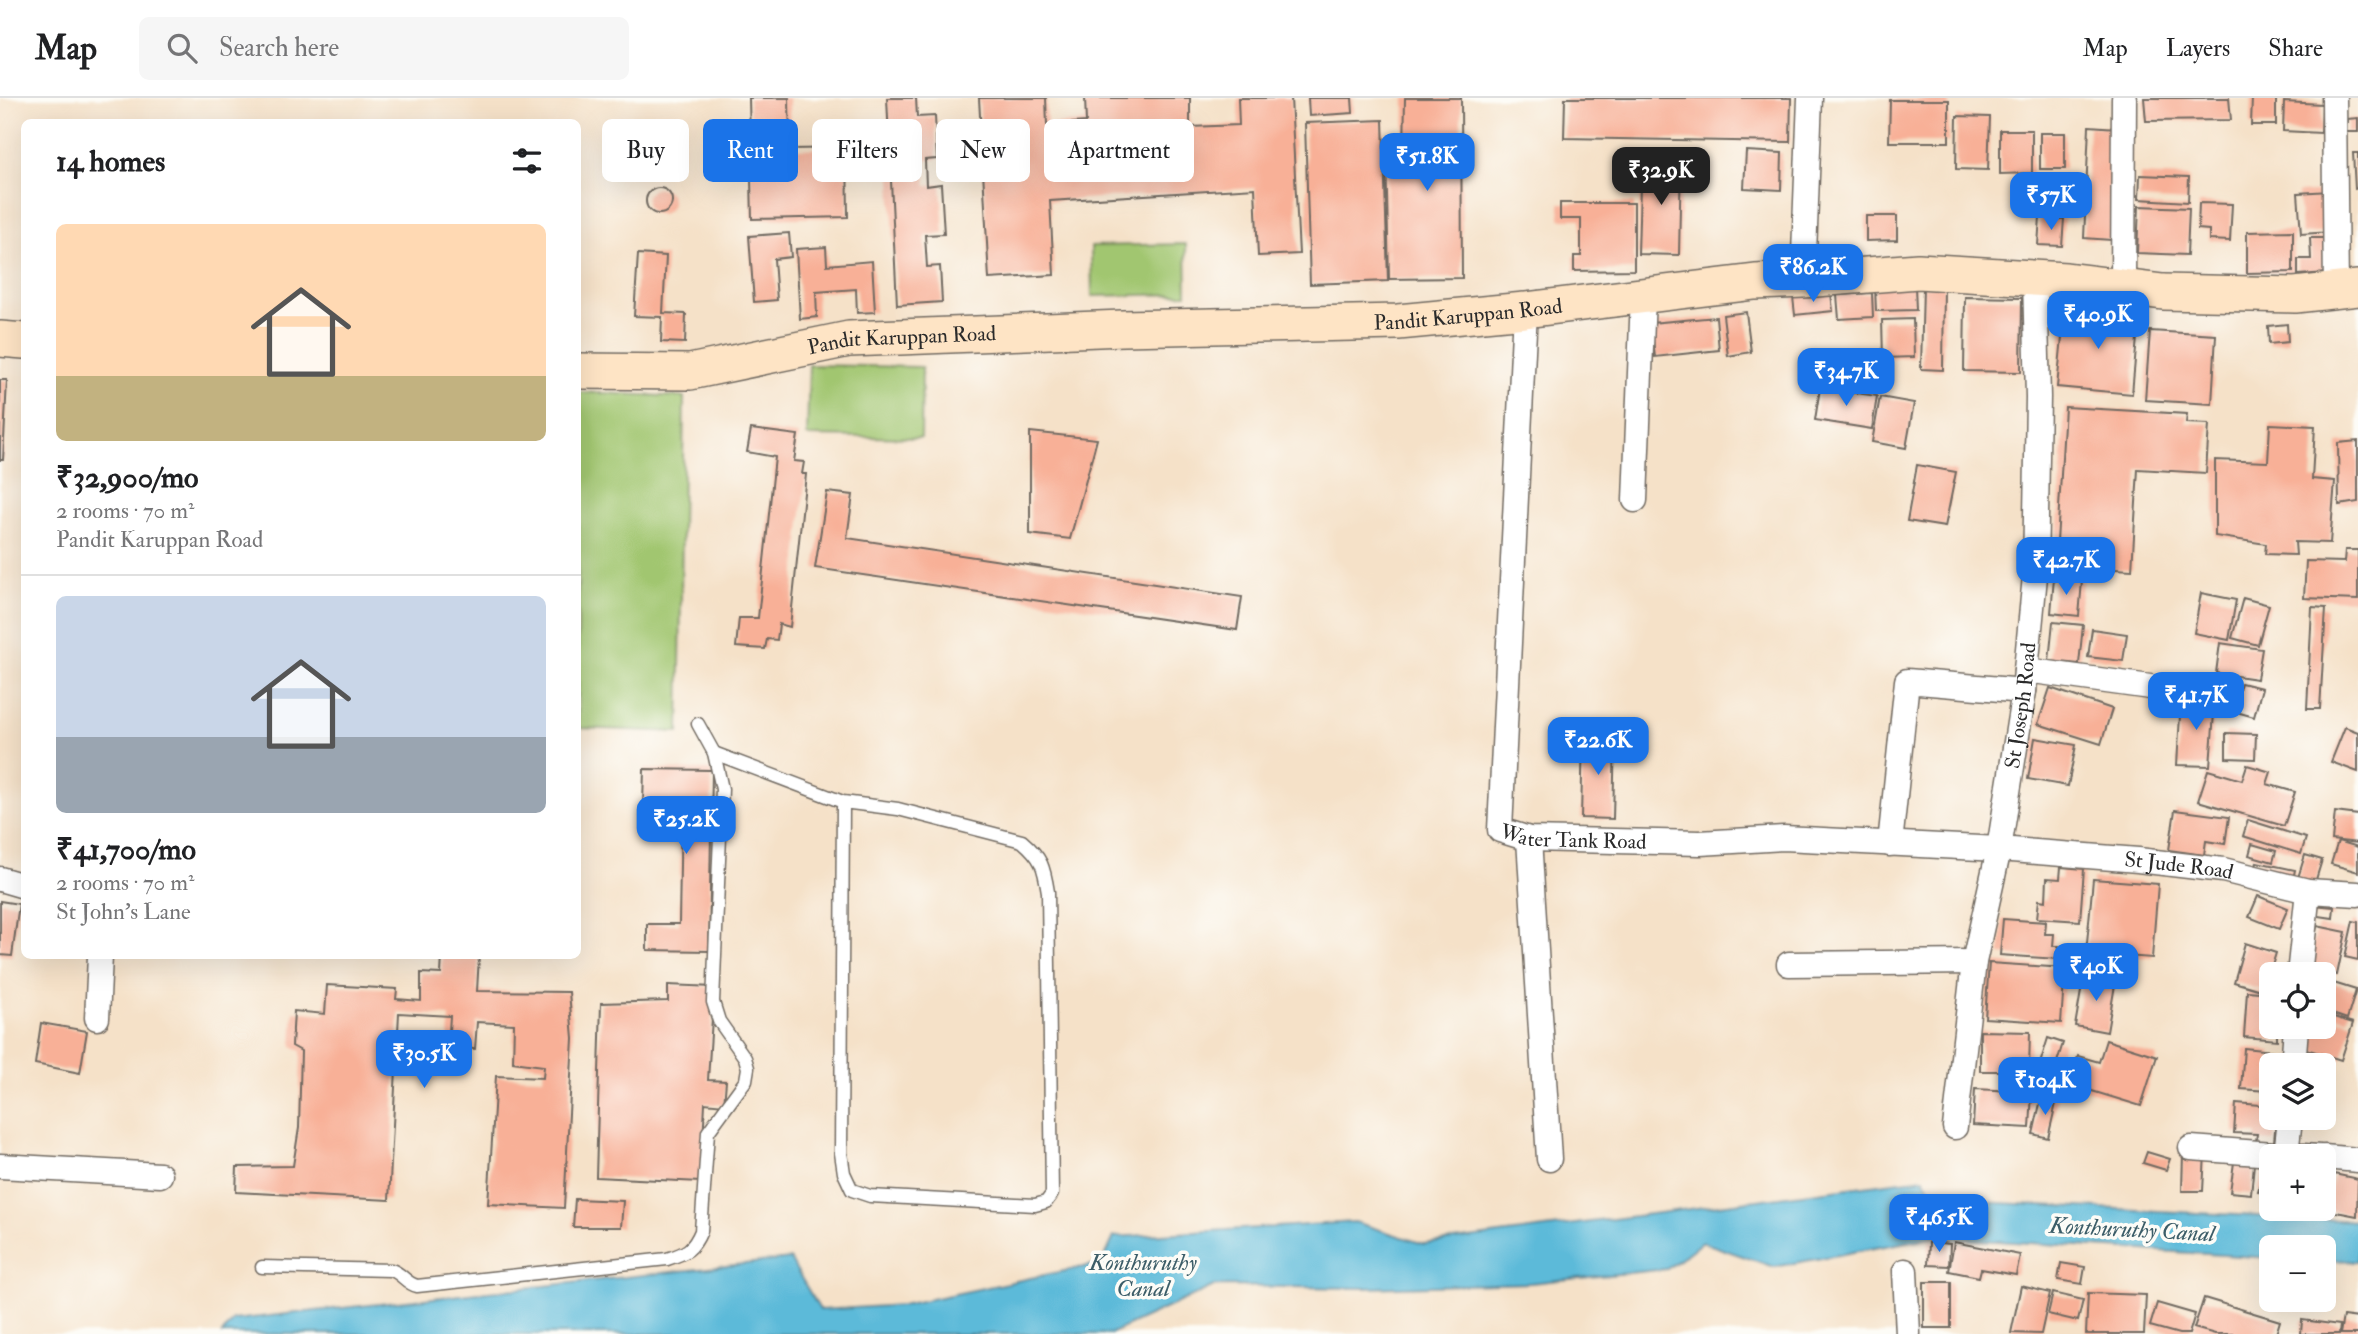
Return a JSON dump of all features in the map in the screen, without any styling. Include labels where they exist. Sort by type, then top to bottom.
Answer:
[{"type":"main road","name":"Pandit Karuppan Road","points":[[581,371],[690,372],[849,340],[1123,328],[1398,322],[1525,310],[1755,282],[1803,281],[1929,270],[2164,292],[2295,295],[2347,290]]},
{"type":"main road","points":[[0,340],[21,341]]},
{"type":"street","points":[[1803,281],[1810,98]]},
{"type":"street","points":[[2123,98],[2123,288]]},
{"type":"street","points":[[2334,98],[2347,290]]},
{"type":"street","name":"St Joseph Road","points":[[1955,1127],[1974,962],[1999,849],[2025,680],[2035,576],[2038,397],[2035,278]]},
{"type":"street","points":[[1635,500],[1643,296]]},
{"type":"street","name":"Water Tank Road","points":[[1525,310],[1500,830],[1529,839],[1700,843],[1784,838],[1999,849]]},
{"type":"street","points":[[1890,844],[1907,681],[2025,680],[2223,697]]},
{"type":"street","points":[[1529,839],[1549,1159]]},
{"type":"street","name":"St Jude Road","points":[[1999,849],[2223,870],[2308,891],[2358,894]]},
{"type":"street","points":[[0,878],[21,885]]},
{"type":"street","points":[[2300,962],[2308,891]]},
{"type":"street","points":[[96,1018],[100,959]]},
{"type":"street","points":[[1789,964],[1974,962]]},
{"type":"street","points":[[2191,1148],[2259,1153]]},
{"type":"street","points":[[2336,1158],[2358,1160]]},
{"type":"street","points":[[0,1166],[160,1175]]},
{"type":"street","points":[[1905,1271],[1909,1334]]},
{"type":"lane","points":[[262,1267],[391,1270],[399,1272],[409,1284],[416,1286],[667,1259],[684,1254],[696,1244],[701,1231],[708,1132],[746,1080],[748,1068],[745,1058],[719,1021],[713,1002],[722,789],[714,753],[698,724]]},
{"type":"lane","points":[[714,753],[843,802],[898,809],[1022,841],[1035,852],[1044,867],[1048,905],[1052,1194],[1046,1202],[1035,1205],[870,1196],[852,1190],[844,1174],[841,1153],[843,802]]},
{"type":"green space","points":[[1186,244],[1187,294],[1092,296],[1091,246]]},
{"type":"green space","points":[[809,365],[922,367],[921,438],[807,436]]},
{"type":"green space","points":[[581,392],[684,397],[679,732],[581,728]]},
{"type":"water","name":"Konthuruthy Canal","points":[[1924,1178],[1937,1200],[2259,1216],[2259,1221],[2358,1221],[2358,1261],[2336,1260],[2336,1235],[2259,1235],[2259,1257],[1933,1237],[1774,1267],[1702,1242],[1667,1269],[1530,1283],[1365,1288],[1214,1286],[1110,1334],[222,1334],[233,1320],[790,1259],[820,1310],[902,1305],[1102,1263],[1114,1237],[1355,1222],[1424,1244]]},
{"type":"building","points":[[749,98],[789,98],[789,119],[750,119]]},
{"type":"building","points":[[887,98],[916,98],[917,117],[935,116],[936,159],[925,160],[926,186],[941,184],[944,234],[925,235],[927,267],[940,266],[942,302],[897,305],[891,182],[922,182],[922,119],[888,119]]},
{"type":"building","points":[[979,98],[1046,98],[1044,182],[1194,182],[1194,127],[1239,125],[1238,98],[1291,98],[1299,254],[1258,256],[1255,188],[1050,201],[1054,275],[989,279],[984,182],[1030,182],[1030,119],[980,119]]},
{"type":"building","points":[[1085,98],[1190,98],[1190,119],[1086,119]]},
{"type":"building","points":[[1308,98],[1352,98],[1353,113],[1309,116]]},
{"type":"building","points":[[1405,98],[1461,98],[1462,278],[1389,279],[1386,153],[1404,153]]},
{"type":"building","points":[[1565,98],[1791,98],[1790,142],[1564,138]]},
{"type":"building","points":[[2144,98],[2229,98],[2231,120],[2146,121]]},
{"type":"building","points":[[2252,98],[2276,98],[2276,125],[2251,125]]},
{"type":"building","points":[[1890,100],[1949,100],[1949,142],[1889,142]]},
{"type":"building","points":[[2284,102],[2322,104],[2321,133],[2283,131]]},
{"type":"building","points":[[1957,116],[1990,117],[1988,170],[1956,169]]},
{"type":"building","points":[[2358,118],[2358,132],[2347,132],[2347,119]]},
{"type":"building","points":[[1383,120],[1388,281],[1310,284],[1305,123]]},
{"type":"building","points":[[2089,126],[2117,128],[2111,240],[2084,238]]},
{"type":"building","points":[[2000,130],[2032,130],[2032,173],[2000,174]]},
{"type":"building","points":[[2040,133],[2065,133],[2065,169],[2040,169]]},
{"type":"building","points":[[798,149],[812,149],[812,182],[847,182],[848,217],[752,219],[751,182],[798,182]]},
{"type":"building","points":[[1746,151],[1782,153],[1781,190],[1744,188]]},
{"type":"building","points":[[2353,153],[2358,153],[2358,188],[2355,189]]},
{"type":"building","points":[[1647,156],[1681,156],[1679,255],[1638,254],[1640,186],[1647,186]]},
{"type":"building","points":[[2140,175],[2189,177],[2188,202],[2139,199]]},
{"type":"building","points":[[659,188],[668,192],[672,201],[668,210],[659,214],[650,210],[646,201],[650,192]]},
{"type":"building","points":[[2329,191],[2332,232],[2301,234],[2298,193]]},
{"type":"building","points":[[1560,203],[1634,203],[1634,270],[1574,271],[1574,256],[1581,256],[1581,219],[1560,219]]},
{"type":"building","points":[[2199,203],[2232,204],[2230,241],[2209,240],[2209,230],[2198,229]]},
{"type":"building","points":[[2139,206],[2189,208],[2187,255],[2137,253]]},
{"type":"building","points":[[1866,216],[1897,216],[1897,240],[1866,241]]},
{"type":"building","points":[[2040,217],[2064,219],[2062,246],[2038,245]]},
{"type":"building","points":[[2293,231],[2293,272],[2247,273],[2247,232]]},
{"type":"building","points":[[789,233],[791,257],[774,259],[777,300],[754,302],[749,236]]},
{"type":"building","points":[[2310,238],[2326,238],[2328,273],[2298,275],[2298,259],[2311,259]]},
{"type":"building","points":[[826,247],[827,265],[872,261],[875,312],[857,313],[856,289],[816,292],[817,317],[800,319],[796,249]]},
{"type":"building","points":[[638,254],[666,256],[663,313],[686,314],[685,343],[661,342],[662,317],[634,316]]},
{"type":"building","points":[[1915,286],[1916,310],[1876,311],[1875,287]]},
{"type":"building","points":[[1923,286],[1944,286],[1943,370],[1921,369]]},
{"type":"building","points":[[1831,293],[1833,311],[1795,315],[1793,297]]},
{"type":"building","points":[[1872,293],[1873,317],[1839,319],[1837,295]]},
{"type":"building","points":[[1965,297],[2022,298],[2021,372],[1964,371]]},
{"type":"building","points":[[2065,307],[2139,315],[2132,394],[2057,387]]},
{"type":"building","points":[[1746,312],[1751,352],[1728,356],[1723,315]]},
{"type":"building","points":[[1716,317],[1719,350],[1655,357],[1651,323]]},
{"type":"building","points":[[1913,319],[1914,357],[1883,358],[1882,320]]},
{"type":"building","points":[[2287,324],[2288,342],[2269,344],[2268,326]]},
{"type":"building","points":[[2150,331],[2216,335],[2212,404],[2145,400]]},
{"type":"building","points":[[0,380],[7,380],[3,460],[0,460]]},
{"type":"building","points":[[1820,388],[1877,396],[1872,429],[1815,420]]},
{"type":"building","points":[[1880,397],[1914,403],[1906,448],[1872,442]]},
{"type":"building","points":[[2065,407],[2187,414],[2186,423],[2209,424],[2206,473],[2138,469],[2132,570],[2097,568],[2096,578],[2055,576]]},
{"type":"building","points":[[2270,424],[2315,426],[2312,479],[2335,481],[2330,543],[2295,542],[2296,555],[2265,554],[2266,544],[2215,536],[2215,460],[2268,462]]},
{"type":"building","points":[[751,429],[798,435],[794,461],[804,462],[802,474],[806,474],[790,627],[779,624],[777,640],[767,639],[765,649],[736,647],[739,618],[758,618],[775,457],[747,452]]},
{"type":"building","points":[[1030,432],[1097,439],[1070,539],[1030,534]]},
{"type":"building","points":[[2358,441],[2358,502],[2339,505],[2338,443]]},
{"type":"building","points":[[1917,465],[1956,472],[1945,527],[1907,521]]},
{"type":"building","points":[[827,492],[853,495],[847,538],[1242,597],[1237,630],[815,568]]},
{"type":"building","points":[[2345,550],[2358,550],[2358,600],[2304,598],[2306,561],[2344,562]]},
{"type":"building","points":[[2054,578],[2082,581],[2079,616],[2051,613]]},
{"type":"building","points":[[2201,593],[2236,600],[2229,640],[2194,633]]},
{"type":"building","points":[[2243,598],[2269,605],[2258,645],[2232,638]]},
{"type":"building","points":[[2312,607],[2326,608],[2320,709],[2307,709]]},
{"type":"building","points":[[2053,622],[2083,625],[2079,664],[2049,661]]},
{"type":"building","points":[[2092,629],[2127,634],[2123,661],[2088,657]]},
{"type":"building","points":[[2220,643],[2262,649],[2257,679],[2216,673]]},
{"type":"building","points":[[2241,683],[2262,688],[2254,717],[2233,711]]},
{"type":"building","points":[[2050,688],[2112,709],[2101,744],[2038,724]]},
{"type":"building","points":[[2181,699],[2215,700],[2210,766],[2177,765]]},
{"type":"building","points":[[2345,727],[2358,732],[2358,772],[2331,762]]},
{"type":"building","points":[[2226,733],[2256,734],[2255,759],[2226,758]]},
{"type":"building","points":[[1583,735],[1615,736],[1613,819],[1581,818]]},
{"type":"building","points":[[2035,738],[2076,745],[2068,786],[2028,779]]},
{"type":"building","points":[[2247,765],[2271,772],[2267,784],[2295,792],[2284,826],[2198,801],[2208,770],[2242,780]]},
{"type":"building","points":[[644,769],[712,770],[709,951],[647,950],[647,924],[679,924],[681,806],[643,806]]},
{"type":"building","points":[[2175,810],[2229,817],[2225,844],[2206,841],[2204,855],[2169,850]]},
{"type":"building","points":[[2335,812],[2358,815],[2358,843],[2332,840]]},
{"type":"building","points":[[2248,820],[2306,838],[2301,854],[2243,836]]},
{"type":"building","points":[[2338,841],[2358,847],[2358,872],[2331,864]]},
{"type":"building","points":[[2252,844],[2276,851],[2273,862],[2249,855]]},
{"type":"building","points":[[2305,855],[2322,860],[2314,886],[2297,881]]},
{"type":"building","points":[[2257,862],[2295,870],[2292,884],[2254,876]]},
{"type":"building","points":[[2061,867],[2084,869],[2080,921],[2037,918],[2039,900],[2046,901],[2047,878],[2060,879]]},
{"type":"building","points":[[2093,879],[2158,884],[2152,958],[2086,953]]},
{"type":"building","points":[[2258,896],[2288,908],[2279,929],[2249,917]]},
{"type":"building","points":[[0,901],[19,904],[12,956],[0,955]]},
{"type":"building","points":[[2313,905],[2334,907],[2333,918],[2312,915]]},
{"type":"building","points":[[2003,919],[2046,922],[2045,934],[2054,934],[2053,946],[2059,946],[2058,959],[2000,955]]},
{"type":"building","points":[[2353,921],[2358,922],[2358,960],[2345,957]]},
{"type":"building","points":[[2317,926],[2346,932],[2337,975],[2336,962],[2309,962]]},
{"type":"building","points":[[2245,943],[2276,953],[2273,962],[2259,962],[2259,990],[2234,982]]},
{"type":"building","points":[[442,959],[479,959],[477,991],[569,992],[573,1038],[564,1208],[488,1204],[496,1076],[543,1078],[544,1066],[513,1062],[514,1024],[477,1022],[475,1049],[448,1047],[450,1016],[399,1013],[389,1200],[236,1192],[237,1167],[293,1166],[299,1128],[301,1051],[292,1046],[294,1011],[325,1014],[327,985],[397,989],[396,999],[421,1001],[421,973],[441,974]]},
{"type":"building","points":[[1989,963],[2065,968],[2061,1023],[1985,1018]]},
{"type":"building","points":[[2084,974],[2116,979],[2107,1032],[2075,1026]]},
{"type":"building","points":[[2336,984],[2356,990],[2347,1019],[2336,1015]]},
{"type":"building","points":[[668,985],[714,987],[708,1080],[726,1081],[724,1105],[705,1103],[701,1182],[596,1177],[601,1003],[668,1001]]},
{"type":"building","points":[[2247,991],[2259,992],[2259,1038],[2244,1037]]},
{"type":"building","points":[[2336,1018],[2353,1023],[2341,1060],[2336,1058],[2336,1053],[2319,1053],[2300,1047],[2302,1039],[2336,1039]]},
{"type":"building","points":[[41,1023],[87,1031],[80,1073],[35,1064]]},
{"type":"building","points":[[1980,1031],[2030,1032],[2029,1071],[1980,1071]]},
{"type":"building","points":[[2048,1038],[2063,1043],[2053,1075],[2038,1070]]},
{"type":"building","points":[[2106,1040],[2157,1056],[2141,1106],[2069,1084],[2078,1056],[2099,1062]]},
{"type":"building","points":[[2244,1048],[2272,1051],[2259,1053],[2259,1090],[2241,1089]]},
{"type":"building","points":[[1975,1089],[2032,1092],[2030,1128],[1973,1125]]},
{"type":"building","points":[[2042,1095],[2057,1099],[2048,1138],[2033,1134]]},
{"type":"building","points":[[2236,1103],[2259,1105],[2259,1130],[2275,1130],[2274,1142],[2256,1141],[2257,1134],[2234,1133]]},
{"type":"building","points":[[2147,1152],[2170,1159],[2166,1170],[2143,1163]]},
{"type":"building","points":[[2183,1153],[2205,1153],[2203,1191],[2182,1191]]},
{"type":"building","points":[[2234,1162],[2254,1164],[2251,1194],[2230,1192]]},
{"type":"building","points":[[2336,1174],[2358,1179],[2357,1216],[2336,1212]]},
{"type":"building","points":[[575,1199],[623,1201],[621,1227],[573,1227]]},
{"type":"building","points":[[1929,1242],[1950,1244],[1949,1266],[1928,1265]]},
{"type":"building","points":[[1954,1242],[2020,1255],[2016,1275],[1981,1269],[1979,1277],[1949,1271]]},
{"type":"building","points":[[2061,1263],[2085,1267],[2082,1284],[2058,1280]]},
{"type":"building","points":[[1924,1282],[1951,1282],[1951,1328],[1924,1328]]},
{"type":"building","points":[[2021,1286],[2050,1293],[2041,1334],[2011,1333]]},
{"type":"building","points":[[2053,1293],[2083,1300],[2078,1321],[2048,1314]]},
{"type":"building","points":[[2088,1293],[2146,1295],[2144,1334],[2086,1334]]},
{"type":"building","points":[[2204,1298],[2280,1321],[2276,1334],[2215,1334],[2194,1328]]},
{"type":"building","points":[[2157,1303],[2195,1314],[2189,1334],[2150,1326]]},
{"type":"building","points":[[2343,1316],[2358,1318],[2358,1334],[2340,1334]]},
{"type":"building","points":[[2302,1320],[2340,1325],[2339,1334],[2301,1334]]}]
